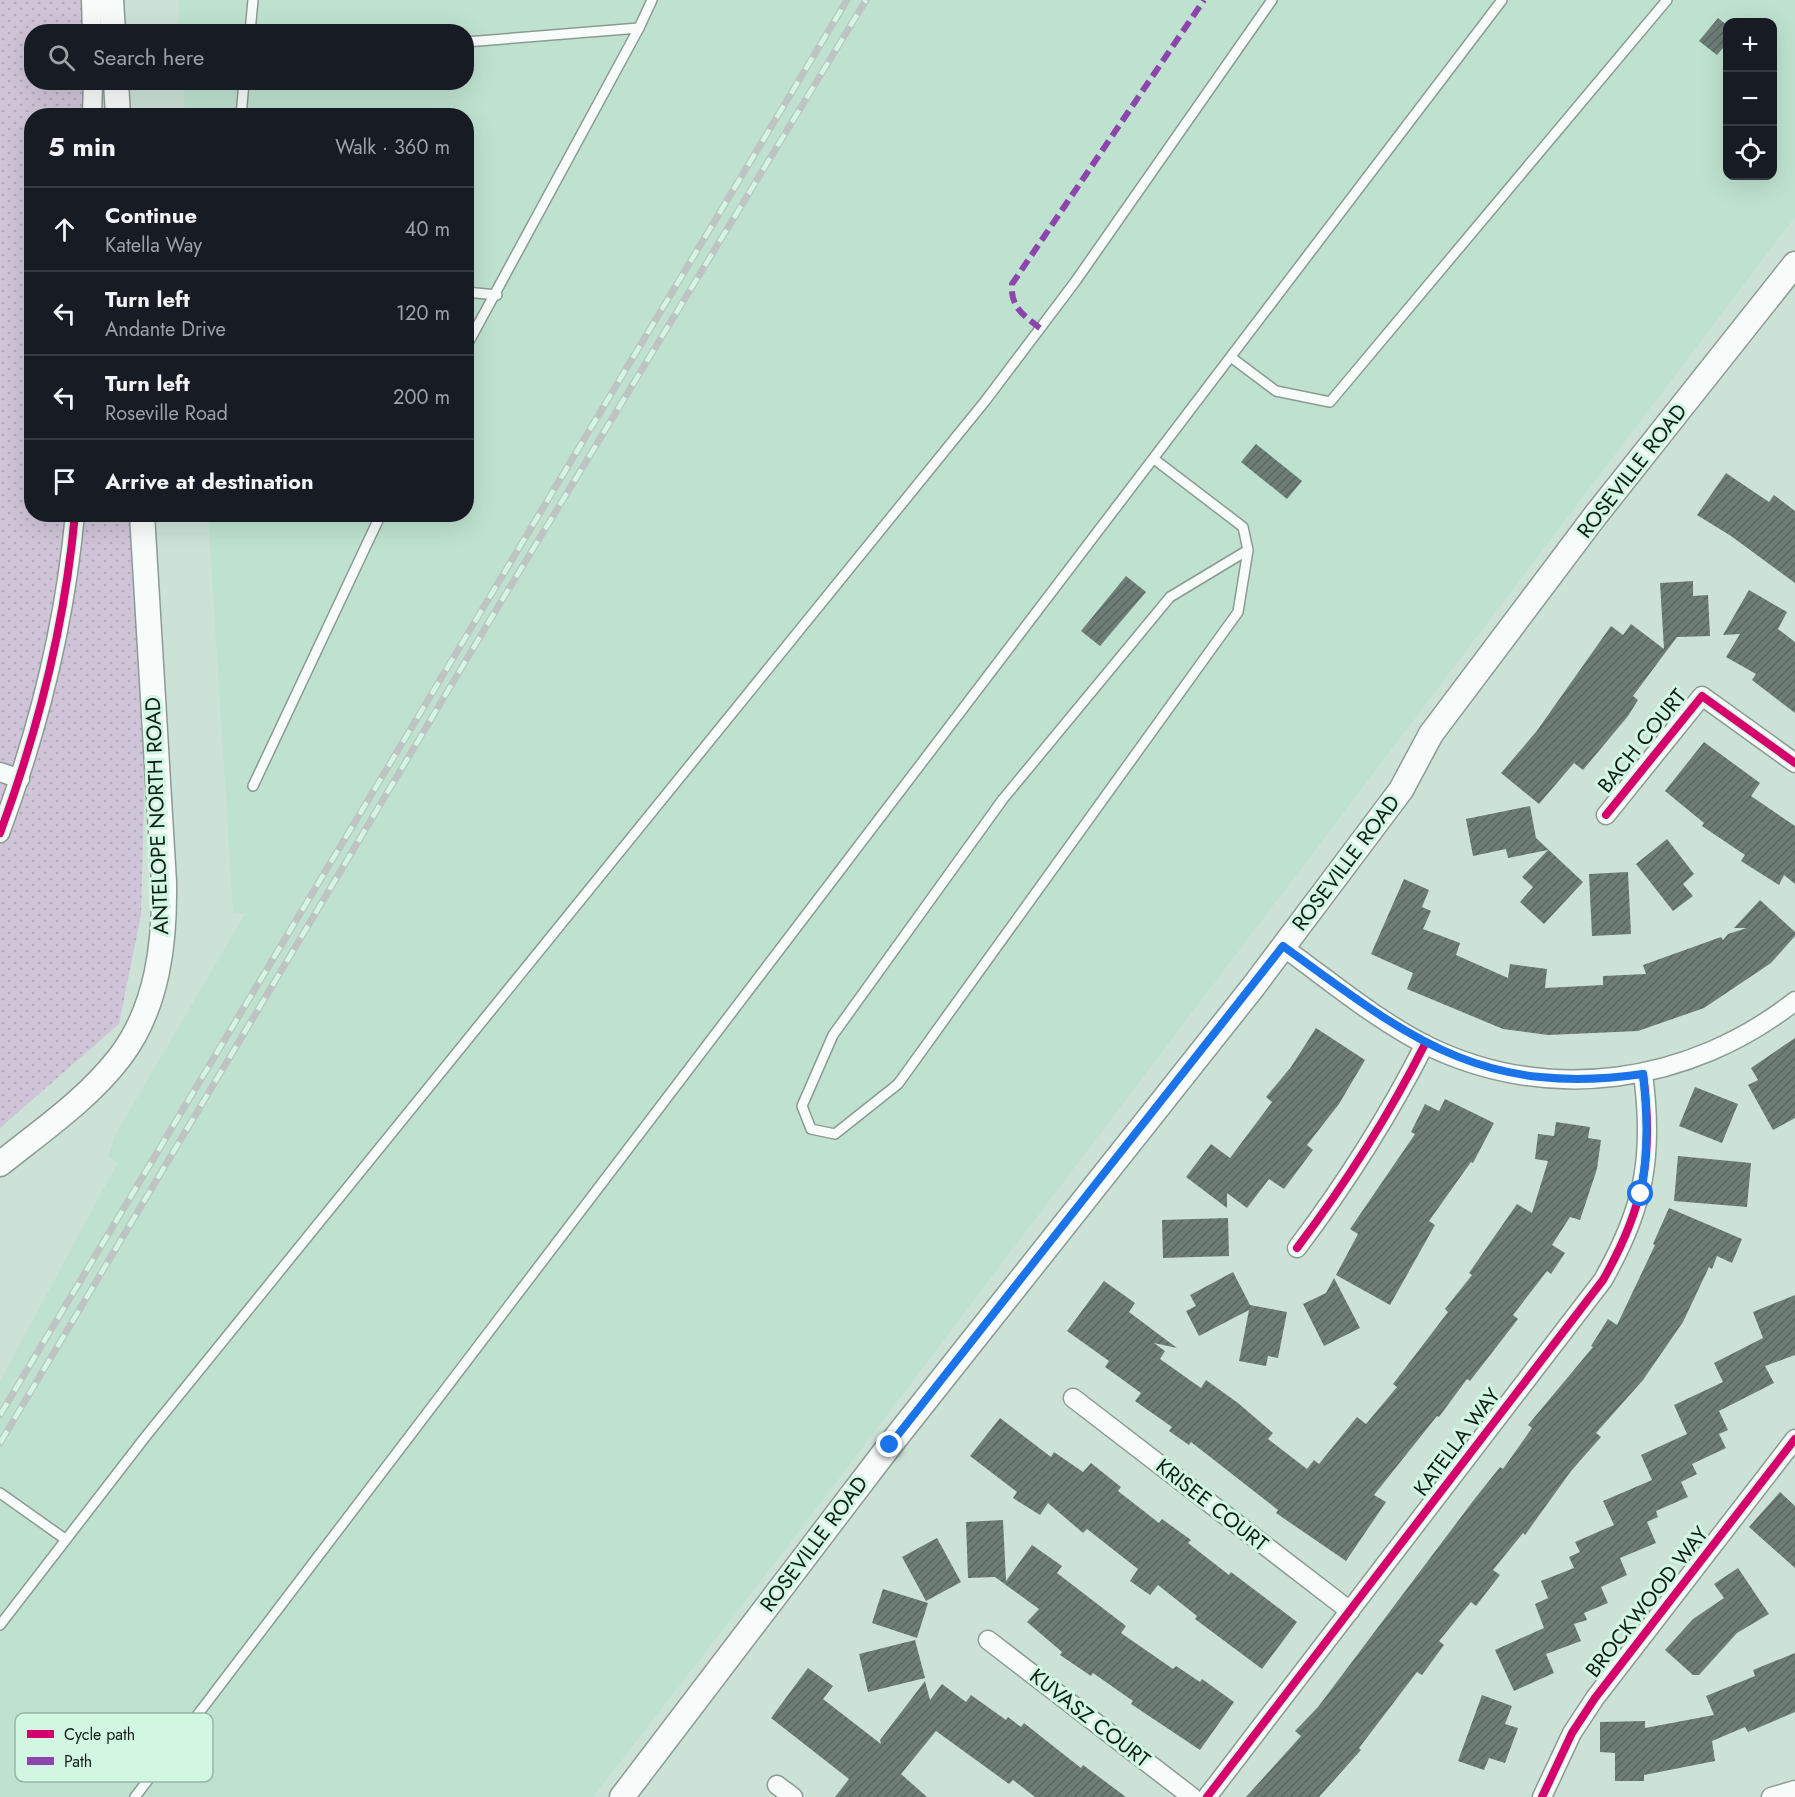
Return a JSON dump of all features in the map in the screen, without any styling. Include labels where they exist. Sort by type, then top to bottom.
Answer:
[{"type":"main road","points":[[111,0],[112,24]]},
{"type":"main road","points":[[116,90],[118,108]]},
{"type":"main road","name":"ROSEVILLE ROAD","points":[[622,1797],[897,1436],[1283,946],[1401,790],[1431,734],[1595,516],[1795,264]]},
{"type":"main road","name":"ANTELOPE NORTH ROAD","points":[[0,1164],[58,1118],[121,1056],[152,994],[160,961],[164,923],[164,882],[142,522]]},
{"type":"street","points":[[91,0],[92,24]]},
{"type":"street","points":[[92,108],[93,90]]},
{"type":"street","points":[[0,833],[20,779],[54,652],[70,571],[74,522]]},
{"type":"street","name":"BACH COURT","points":[[1606,815],[1702,696],[1795,764]]},
{"type":"street","points":[[0,772],[20,779]]},
{"type":"street","points":[[1283,946],[1384,1020],[1425,1044],[1458,1059],[1527,1077],[1580,1080],[1643,1074],[1713,1052],[1745,1036],[1795,1001]]},
{"type":"street","points":[[1297,1248],[1338,1194],[1375,1137],[1425,1044]]},
{"type":"street","name":"KATELLA WAY","points":[[1207,1797],[1603,1280],[1622,1247],[1641,1194],[1647,1156],[1648,1118],[1643,1074]]},
{"type":"street","name":"KRISEE COURT","points":[[1073,1398],[1350,1611]]},
{"type":"street","name":"BROCKWOOD WAY","points":[[1542,1797],[1572,1733],[1595,1698],[1792,1448]]},
{"type":"street","name":"KUVASZ COURT","points":[[988,1640],[1192,1797]]},
{"type":"street","points":[[777,1785],[793,1797]]},
{"type":"street","points":[[1771,1797],[1795,1790]]},
{"type":"lane","points":[[251,24],[253,0]]},
{"type":"lane","points":[[474,334],[497,295],[652,0]]},
{"type":"lane","points":[[0,1625],[65,1539],[986,400],[1075,282],[1272,0]]},
{"type":"lane","points":[[199,1713],[1232,358],[1502,0]]},
{"type":"lane","points":[[1232,358],[1276,391],[1330,402],[1667,0]]},
{"type":"lane","points":[[474,41],[639,28]]},
{"type":"lane","points":[[240,108],[243,90]]},
{"type":"lane","points":[[474,293],[497,295]]},
{"type":"lane","points":[[1154,459],[1243,527],[1248,550],[1238,612],[898,1084],[835,1134],[811,1129],[802,1106],[833,1035],[1003,799],[1170,597],[1248,550]]},
{"type":"lane","points":[[254,786],[377,522]]},
{"type":"lane","points":[[0,1493],[65,1539]]},
{"type":"lane","points":[[135,1797],[146,1782]]},
{"type":"shaded area","points":[[0,0],[94,0],[96,24],[24,24],[24,90],[100,90],[102,108],[24,108],[24,522],[129,522],[145,765],[141,915],[119,1024],[0,1128]]},
{"type":"shaded area","points":[[178,0],[1795,0],[1795,217],[787,1547],[593,1797],[0,1797],[0,1381],[118,1162],[108,1157],[115,1135],[245,914],[233,913],[208,522],[474,522],[474,108],[185,108],[183,90],[474,90],[474,24],[180,24]]},
{"type":"building","points":[[1718,18],[1723,22],[1723,48],[1717,55],[1699,41]]},
{"type":"building","points":[[1256,444],[1302,481],[1287,499],[1241,462]]},
{"type":"building","points":[[1726,473],[1769,502],[1774,495],[1795,511],[1795,583],[1731,536],[1697,515]]},
{"type":"building","points":[[1126,576],[1146,592],[1100,646],[1081,631]]},
{"type":"building","points":[[1693,581],[1693,596],[1708,595],[1710,636],[1677,637],[1633,696],[1638,700],[1628,716],[1583,770],[1574,763],[1539,804],[1501,773],[1536,732],[1611,626],[1623,635],[1631,624],[1664,649],[1660,583]]},
{"type":"building","points":[[1749,590],[1787,612],[1778,629],[1795,642],[1795,713],[1752,680],[1756,674],[1726,657],[1740,634],[1723,635]]},
{"type":"building","points":[[1704,742],[1760,783],[1751,796],[1795,826],[1795,884],[1784,875],[1779,885],[1741,861],[1745,855],[1702,826],[1704,823],[1665,791]]},
{"type":"building","points":[[1530,806],[1536,838],[1583,882],[1544,924],[1520,902],[1533,887],[1522,877],[1548,850],[1508,858],[1506,849],[1473,856],[1466,819]]},
{"type":"building","points":[[1667,839],[1694,874],[1683,884],[1693,896],[1673,911],[1636,864]]},
{"type":"building","points":[[1628,872],[1631,934],[1592,936],[1589,874]]},
{"type":"building","points":[[1404,879],[1429,890],[1422,907],[1431,911],[1423,929],[1460,943],[1456,955],[1508,978],[1510,964],[1547,969],[1545,988],[1603,985],[1603,976],[1646,974],[1643,965],[1721,937],[1723,940],[1728,934],[1747,928],[1734,928],[1760,900],[1795,932],[1795,936],[1771,963],[1704,1008],[1638,1031],[1548,1035],[1503,1029],[1407,989],[1413,973],[1371,954]]},
{"type":"building","points":[[1316,1028],[1365,1060],[1339,1104],[1307,1145],[1313,1150],[1284,1189],[1269,1179],[1247,1208],[1227,1193],[1227,1208],[1186,1177],[1211,1144],[1230,1158],[1272,1102],[1266,1097],[1291,1067]]},
{"type":"building","points":[[1795,1038],[1795,1118],[1773,1130],[1748,1085],[1758,1080],[1751,1068]]},
{"type":"building","points":[[1695,1087],[1738,1104],[1722,1143],[1679,1126]]},
{"type":"building","points":[[1445,1099],[1494,1123],[1473,1163],[1471,1162],[1429,1221],[1435,1225],[1390,1305],[1336,1275],[1358,1234],[1350,1229],[1415,1134],[1411,1132],[1425,1104],[1439,1111]]},
{"type":"building","points":[[1556,1122],[1590,1127],[1588,1138],[1601,1140],[1597,1169],[1580,1220],[1570,1217],[1552,1245],[1565,1253],[1551,1274],[1547,1271],[1513,1315],[1518,1319],[1470,1381],[1467,1379],[1439,1417],[1437,1416],[1374,1495],[1386,1502],[1346,1561],[1276,1513],[1278,1510],[1191,1442],[1189,1445],[1169,1431],[1172,1427],[1135,1401],[1141,1393],[1105,1367],[1109,1361],[1067,1331],[1104,1281],[1135,1303],[1129,1312],[1177,1348],[1154,1343],[1165,1351],[1160,1359],[1201,1388],[1206,1380],[1238,1403],[1273,1433],[1268,1439],[1307,1469],[1314,1460],[1319,1464],[1357,1417],[1366,1424],[1397,1387],[1393,1384],[1448,1312],[1445,1309],[1472,1275],[1469,1273],[1517,1204],[1532,1213],[1548,1161],[1535,1159],[1538,1134],[1554,1136]]},
{"type":"building","points":[[1678,1156],[1751,1163],[1747,1207],[1674,1201]]},
{"type":"building","points":[[1669,1208],[1742,1239],[1732,1263],[1717,1256],[1712,1269],[1709,1267],[1683,1322],[1643,1380],[1596,1433],[1601,1437],[1571,1471],[1525,1535],[1523,1533],[1493,1570],[1500,1575],[1476,1606],[1471,1602],[1439,1641],[1444,1645],[1422,1675],[1417,1672],[1359,1748],[1361,1750],[1319,1797],[1246,1797],[1301,1736],[1295,1731],[1318,1707],[1473,1501],[1500,1467],[1503,1469],[1532,1428],[1528,1425],[1593,1347],[1591,1346],[1608,1319],[1617,1325],[1655,1245],[1653,1244]]},
{"type":"building","points":[[1228,1218],[1229,1256],[1163,1258],[1162,1220]]},
{"type":"building","points":[[1233,1272],[1250,1305],[1287,1312],[1278,1358],[1268,1356],[1266,1366],[1239,1361],[1249,1310],[1199,1336],[1186,1311],[1196,1306],[1190,1295]]},
{"type":"building","points":[[1334,1278],[1360,1328],[1324,1346],[1303,1304],[1326,1293]]},
{"type":"building","points":[[1795,1295],[1795,1355],[1765,1366],[1774,1383],[1719,1411],[1728,1430],[1719,1434],[1726,1448],[1692,1464],[1697,1474],[1681,1482],[1688,1497],[1656,1511],[1658,1517],[1647,1522],[1656,1543],[1620,1558],[1627,1575],[1601,1587],[1608,1603],[1584,1613],[1587,1620],[1574,1624],[1581,1641],[1546,1654],[1554,1673],[1514,1691],[1495,1650],[1544,1628],[1535,1604],[1548,1598],[1541,1581],[1574,1568],[1569,1557],[1580,1552],[1575,1542],[1614,1525],[1603,1501],[1652,1480],[1641,1455],[1687,1434],[1674,1405],[1723,1382],[1714,1363],[1763,1338],[1753,1312]]},
{"type":"building","points":[[1000,1418],[1051,1457],[1054,1452],[1083,1472],[1091,1463],[1121,1487],[1118,1491],[1159,1523],[1162,1519],[1191,1540],[1188,1543],[1229,1575],[1231,1572],[1297,1622],[1262,1669],[1195,1619],[1197,1616],[1158,1585],[1150,1595],[1130,1581],[1138,1569],[1087,1529],[1083,1533],[1048,1503],[1040,1515],[1013,1498],[1017,1492],[970,1456]]},
{"type":"building","points":[[1780,1492],[1795,1506],[1795,1568],[1749,1527]]},
{"type":"building","points":[[1003,1520],[1006,1581],[1032,1545],[1062,1566],[1057,1573],[1126,1626],[1121,1633],[1173,1669],[1176,1666],[1200,1682],[1202,1679],[1234,1702],[1200,1750],[1131,1704],[1133,1701],[1093,1673],[1091,1676],[1060,1655],[1062,1652],[1027,1622],[1039,1609],[995,1577],[968,1578],[966,1522]]},
{"type":"building","points":[[937,1538],[961,1582],[926,1601],[902,1557]]},
{"type":"building","points":[[1738,1568],[1769,1614],[1737,1633],[1699,1675],[1693,1675],[1665,1650],[1693,1619],[1724,1598],[1714,1584]]},
{"type":"building","points":[[883,1589],[928,1603],[917,1638],[872,1623]]},
{"type":"building","points":[[915,1640],[925,1678],[868,1692],[859,1654]]},
{"type":"building","points":[[1795,1653],[1795,1712],[1748,1732],[1745,1727],[1712,1741],[1715,1761],[1644,1775],[1644,1781],[1615,1781],[1615,1753],[1600,1752],[1600,1722],[1645,1721],[1645,1728],[1714,1715],[1706,1696],[1755,1676],[1753,1670]]},
{"type":"building","points":[[808,1668],[833,1686],[823,1699],[881,1744],[880,1740],[925,1681],[930,1700],[942,1684],[966,1702],[971,1695],[1006,1720],[1008,1717],[1021,1727],[1024,1723],[1081,1768],[1083,1765],[1126,1797],[1035,1797],[1013,1780],[1009,1784],[936,1731],[901,1774],[927,1797],[835,1797],[849,1779],[771,1718]]},
{"type":"building","points":[[1482,1695],[1512,1706],[1505,1724],[1518,1728],[1505,1763],[1489,1758],[1484,1770],[1458,1761]]},
{"type":"railway","points":[[0,1415],[847,0]]},
{"type":"railway","points":[[0,1443],[493,615],[866,0]]},
{"type":"marked path","points":[[1040,328],[1019,310],[1013,299],[1012,284],[1204,0]]},
{"type":"cycle path","points":[[0,833],[38,716],[48,676],[64,595],[74,522]]},
{"type":"cycle path","points":[[1606,815],[1702,696],[1795,763]]},
{"type":"cycle path","points":[[1297,1248],[1366,1149],[1425,1044]]},
{"type":"cycle path","points":[[1207,1797],[1603,1280],[1628,1229],[1637,1205],[1642,1181],[1647,1131],[1643,1074]]},
{"type":"cycle path","points":[[1542,1797],[1572,1733],[1595,1698],[1795,1439]]},
{"type":"route","points":[[890,1445],[1283,946],[1384,1020],[1425,1044],[1458,1059],[1527,1077],[1580,1080],[1643,1074],[1648,1118],[1647,1156],[1641,1194]]}]
